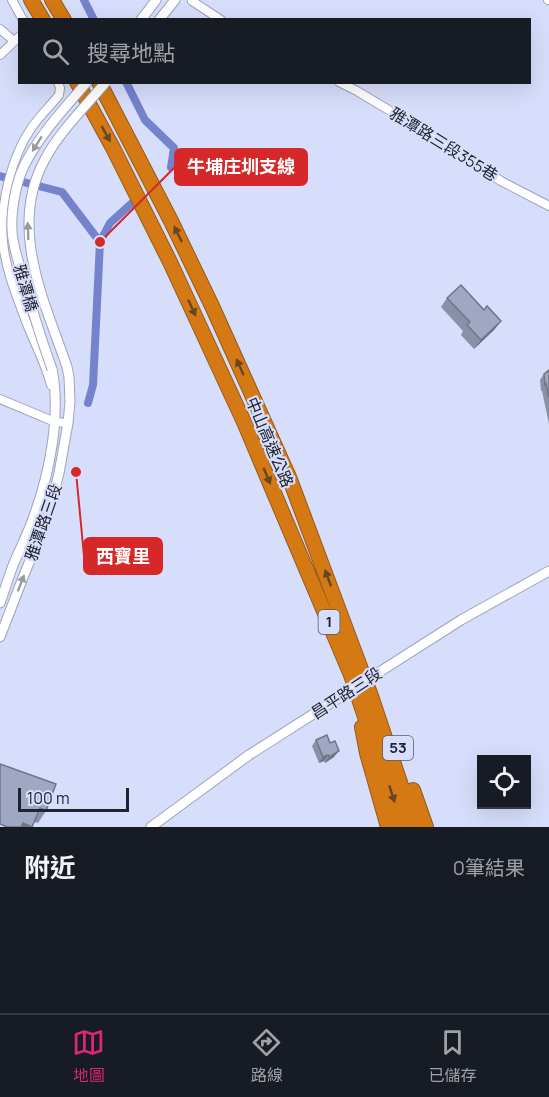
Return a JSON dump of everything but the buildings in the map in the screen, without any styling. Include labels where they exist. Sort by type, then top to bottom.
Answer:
[{"type":"highway","points":[[31,0],[41,18]]},
{"type":"highway","points":[[52,0],[63,18]]},
{"type":"highway","name":"中山高速公路","points":[[78,84],[175,272],[244,422],[395,762],[415,827]]},
{"type":"highway","name":"中山高速公路","points":[[100,84],[182,242],[302,507],[357,673],[402,827]]},
{"type":"highway","points":[[357,673],[367,753],[388,827]]},
{"type":"highway","name":"53","points":[[357,673],[384,711],[426,827]]},
{"type":"street","points":[[12,0],[22,18]]},
{"type":"street","points":[[142,18],[156,0]]},
{"type":"street","points":[[161,18],[175,0]]},
{"type":"street","points":[[192,1],[218,18]]},
{"type":"street","points":[[0,29],[17,38],[0,55]]},
{"type":"street","points":[[55,422],[54,396],[50,380],[10,277],[3,240],[4,201],[13,163],[32,128],[58,95],[60,88],[58,84]]},
{"type":"street","name":"雅潭橋","points":[[52,369],[35,321],[15,248],[12,229],[13,210],[22,169],[46,130],[85,84]]},
{"type":"street","name":"雅潭橋","points":[[67,367],[37,282],[30,251],[28,217],[31,198],[43,163],[52,146],[104,84]]},
{"type":"street","name":"雅潭路三段355巷","points":[[343,84],[402,118],[501,181],[549,206]]},
{"type":"street","name":"雅潭路三段","points":[[0,638],[48,516],[59,473],[70,402],[67,367]]},
{"type":"street","name":"雅潭路三段","points":[[0,603],[35,514],[45,475],[55,422],[55,385],[52,369]]},
{"type":"street","points":[[0,399],[55,422],[68,423]]},
{"type":"street","name":"昌平路三段","points":[[151,827],[249,755],[461,620],[549,571]]},
{"type":"waterway","points":[[84,0],[93,18]]},
{"type":"waterway","points":[[127,84],[145,120],[174,148],[171,167]]},
{"type":"waterway","points":[[0,176],[62,192],[100,242],[93,385],[88,403]]},
{"type":"waterway","points":[[100,242],[110,223],[131,204]]},
{"type":"place","name":"牛埔庄圳支線","points":[[100,242]]},
{"type":"place","name":"西寶里","points":[[76,472]]}]
